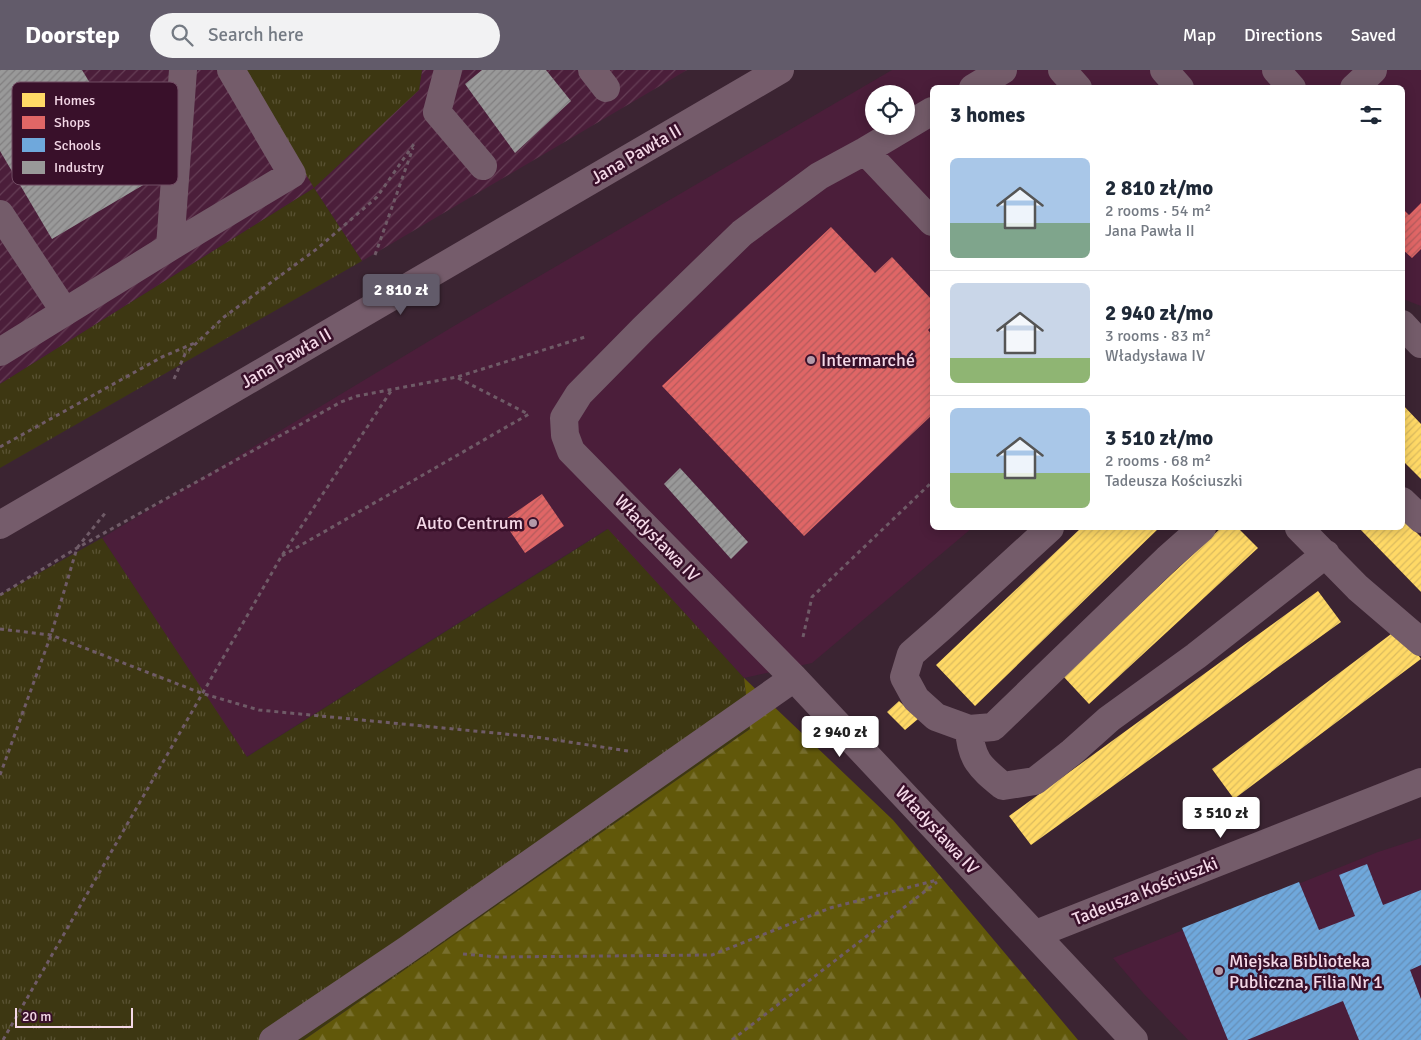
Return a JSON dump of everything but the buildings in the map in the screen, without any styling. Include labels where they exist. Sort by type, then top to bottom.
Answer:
[{"type":"main road","name":"Jana Pawła II","points":[[0,525],[780,70]]},
{"type":"street","points":[[178,146],[184,70]]},
{"type":"street","points":[[0,352],[292,174],[231,70]]},
{"type":"street","points":[[448,70],[437,112],[483,166]]},
{"type":"street","points":[[978,85],[1003,70]]},
{"type":"street","points":[[1062,70],[1075,85]]},
{"type":"street","points":[[1164,70],[1177,85]]},
{"type":"street","points":[[1276,70],[1289,85]]},
{"type":"street","points":[[1357,85],[1373,70]]},
{"type":"street","points":[[930,113],[865,151],[930,220]]},
{"type":"street","name":"Władysława IV","points":[[865,151],[818,176],[742,233],[579,394],[564,418],[564,457],[794,678],[1134,1040]]},
{"type":"street","points":[[170,247],[175,185]]},
{"type":"street","points":[[0,214],[65,312]]},
{"type":"street","points":[[1405,327],[1421,344]]},
{"type":"street","points":[[1405,504],[1421,519]]},
{"type":"street","points":[[1048,530],[911,654],[904,677],[916,698],[936,717],[969,728],[993,727],[1167,559],[1200,530]]},
{"type":"street","points":[[1301,530],[1358,588],[1421,642]]},
{"type":"street","points":[[969,728],[970,741],[975,758],[988,774],[1003,786],[1035,781],[1072,752],[1109,719],[1196,656],[1326,554]]},
{"type":"street","points":[[273,1040],[408,949],[794,678]]},
{"type":"street","name":"Tadeusza Kościuszki","points":[[1036,934],[1421,782]]},
{"type":"path","points":[[174,379],[185,354],[224,317],[318,248],[377,197],[415,143],[375,255]]},
{"type":"path","points":[[0,595],[77,548],[341,402],[357,396],[394,388],[458,377],[586,336]]},
{"type":"path","points":[[0,447],[162,356],[200,340]]},
{"type":"path","points":[[281,556],[529,414],[458,377]]},
{"type":"path","points":[[2,1040],[281,556],[394,388]]},
{"type":"path","points":[[794,678],[812,597],[930,484]]},
{"type":"path","points":[[0,775],[51,635],[77,548],[106,512]]},
{"type":"path","points":[[0,629],[51,635],[201,693],[259,710],[536,737],[678,758]]},
{"type":"path","points":[[462,954],[498,956],[712,955],[830,908],[939,880],[732,1040]]},
{"type":"shaded area","points":[[0,70],[244,70],[419,90],[422,70],[687,70],[362,261],[314,188],[0,384]]},
{"type":"shaded area","points":[[892,70],[1421,70],[1421,306],[1405,300],[1405,85],[930,85],[930,530],[970,530],[812,663],[744,678],[607,529],[246,757],[102,538],[454,326],[865,86],[865,135],[915,135],[915,85],[866,85]]},
{"type":"shaded area","points":[[1421,838],[1421,1040],[1188,1040],[1113,958],[1378,852]]},
{"type":"green space","points":[[244,70],[422,70],[419,90],[314,188]]},
{"type":"green space","points":[[314,188],[362,261],[0,468],[0,384]]},
{"type":"green space","points":[[608,529],[744,678],[750,729],[304,1040],[0,1040],[0,595],[102,538],[247,757]]},
{"type":"green space","points":[[744,678],[893,820],[1078,1040],[304,1040],[750,729]]},
{"type":"place","name":"Intermarché","points":[[811,360]]},
{"type":"place","name":"Auto Centrum","points":[[533,523]]},
{"type":"place","name":"Miejska Biblioteka Publiczna, Filia Nr 1","points":[[1219,971]]}]
